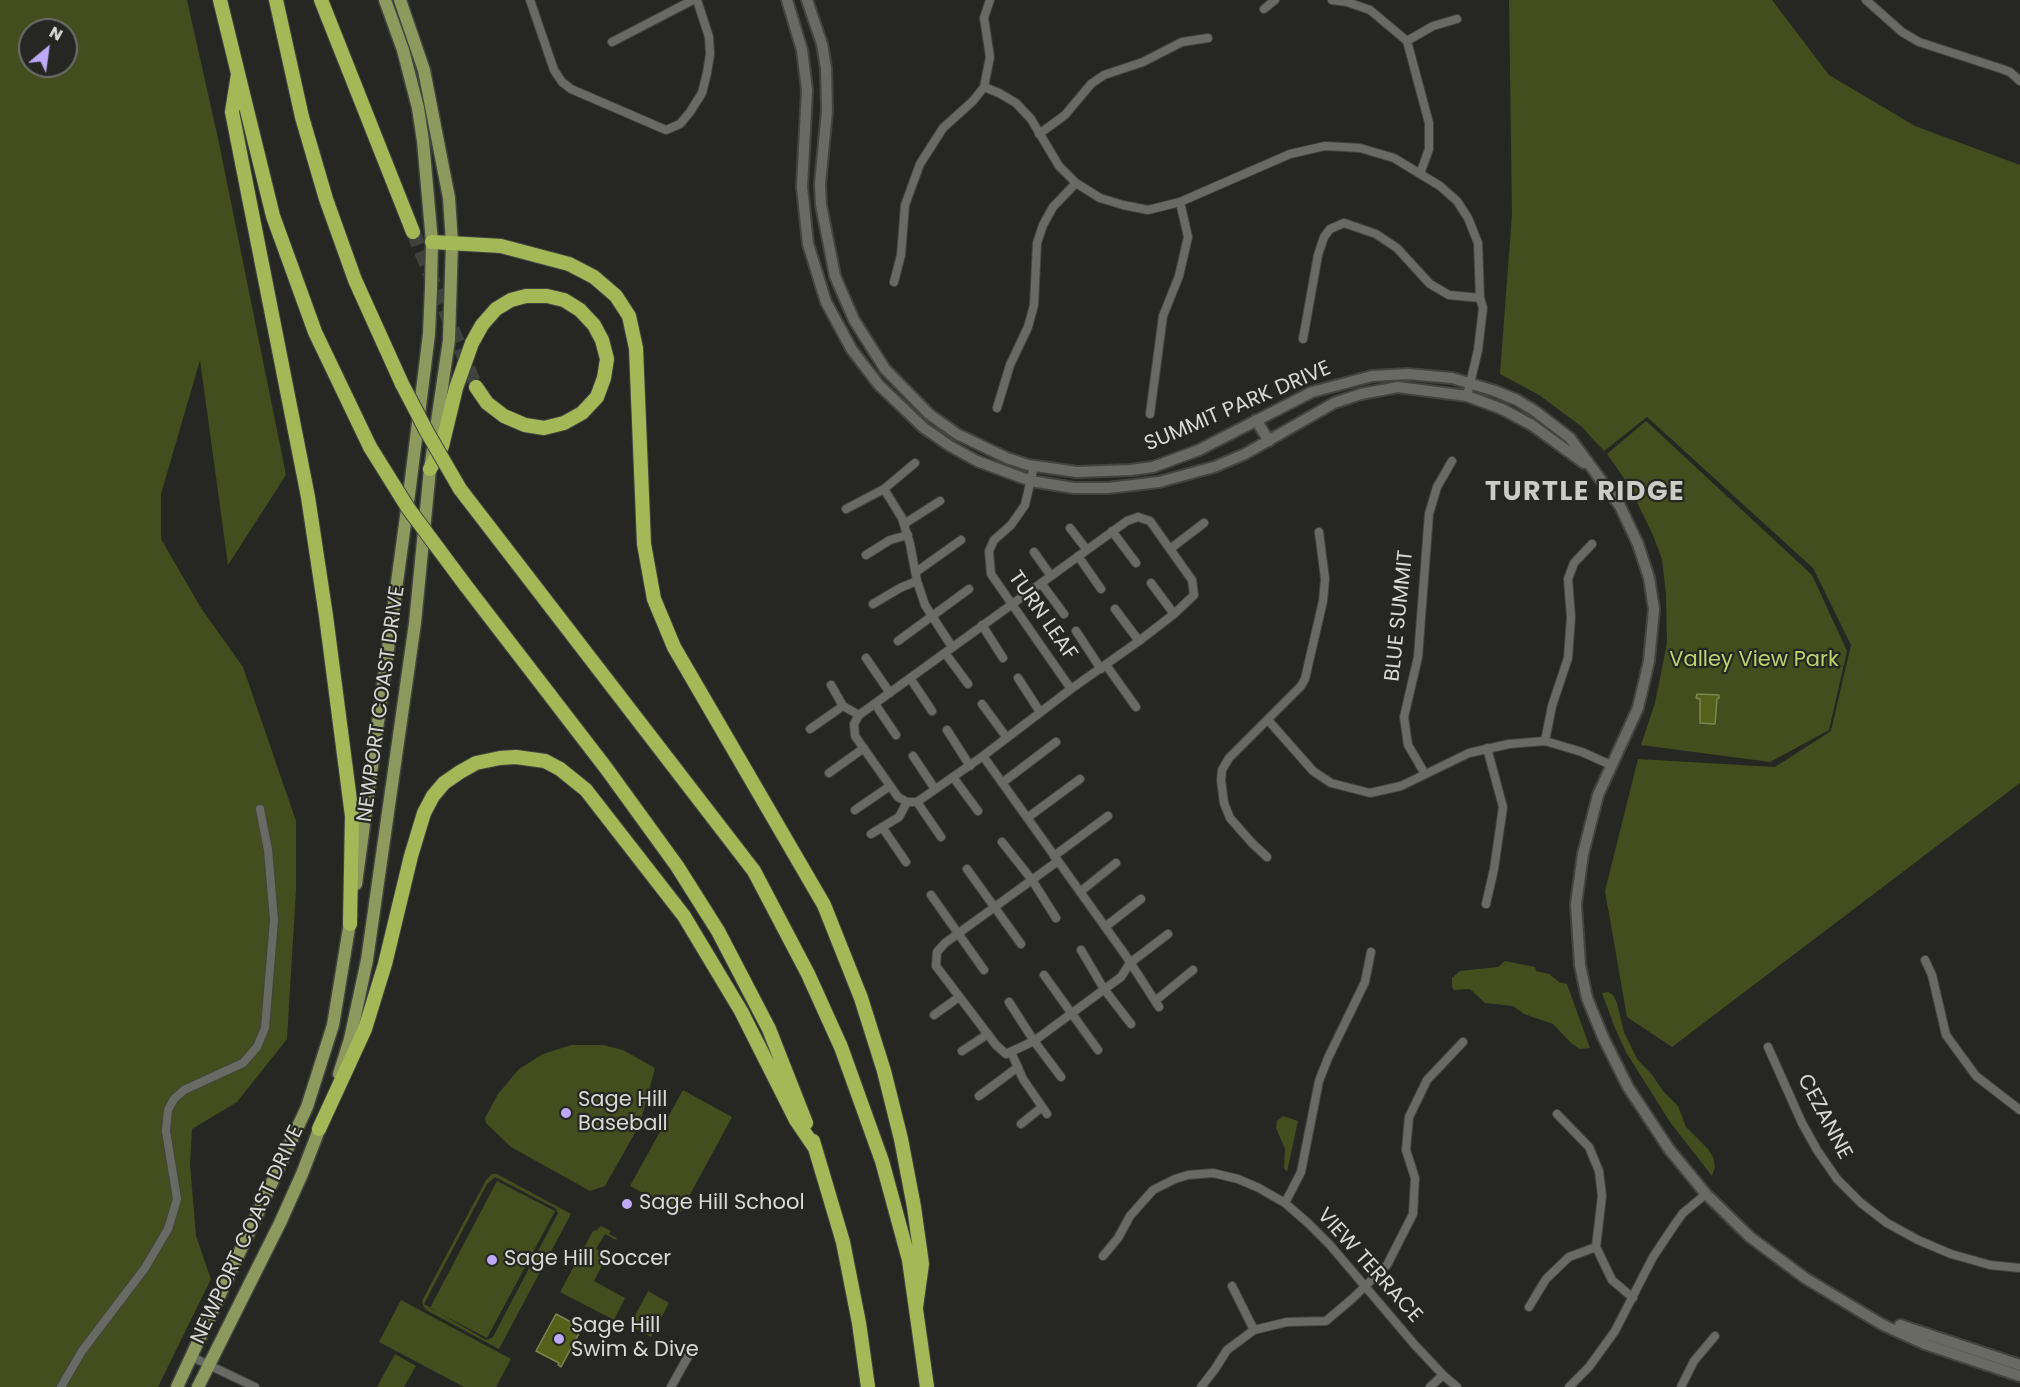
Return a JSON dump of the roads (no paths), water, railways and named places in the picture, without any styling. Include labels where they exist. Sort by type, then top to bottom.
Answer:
[{"type":"highway","points":[[220,0],[273,216],[315,332],[370,447],[408,508],[606,768],[677,866],[718,931],[769,1029],[815,1148],[843,1242],[854,1294],[868,1387]]},
{"type":"highway","points":[[276,0],[302,117],[326,199],[355,280],[402,384],[427,432],[460,489],[754,871],[808,974],[841,1047],[882,1161],[909,1260],[927,1387]]},
{"type":"highway","points":[[321,0],[413,232]]},
{"type":"highway","points":[[238,74],[232,112],[308,497],[326,616],[352,816],[350,924]]},
{"type":"highway","points":[[432,242],[501,246],[569,264],[594,277],[616,296],[629,316],[636,348],[644,544],[654,599],[674,647],[824,905],[861,998],[882,1063],[901,1139],[914,1206],[922,1264],[916,1307]]},
{"type":"highway","points":[[430,469],[442,446],[456,388],[472,343],[482,325],[496,309],[511,300],[526,296],[548,296],[564,300],[580,310],[594,325],[602,340],[607,359],[604,378],[597,397],[582,413],[564,423],[544,428],[525,425],[504,416],[487,403],[476,387]]},
{"type":"highway","points":[[319,1129],[365,1029],[385,964],[411,856],[424,813],[433,796],[444,783],[476,763],[516,757],[545,761],[560,769],[586,790],[677,907],[741,1011],[793,1114],[815,1148]]},
{"type":"main road","name":"NEWPORT COAST DRIVE","points":[[177,1387],[308,1107],[333,1025],[350,924],[429,334],[432,242],[427,174],[418,108],[403,50],[385,0]]},
{"type":"main road","name":"NEWPORT COAST DRIVE","points":[[198,1387],[284,1213],[319,1129],[350,1040],[367,960],[415,623],[430,469],[449,340],[452,243],[448,198],[433,108],[424,70],[400,0]]},
{"type":"street","points":[[530,0],[554,70],[562,82],[571,89],[666,130],[680,124],[702,93],[710,54],[709,37],[695,0],[612,42]]},
{"type":"street","name":"SUMMIT PARK DRIVE","points":[[787,0],[802,50],[807,90],[802,187],[808,244],[826,302],[852,350],[879,385],[924,428],[951,446],[977,460],[1031,482],[1074,488],[1108,488],[1159,482],[1222,463],[1269,441],[1334,403],[1361,394],[1398,387],[1467,396],[1502,409],[1532,425],[1596,472]]},
{"type":"street","name":"SUMMIT PARK DRIVE","points":[[807,0],[822,44],[826,68],[827,111],[820,184],[821,205],[835,276],[846,304],[885,369],[929,414],[957,434],[1007,458],[1034,466],[1077,472],[1131,470],[1153,466],[1210,444],[1312,392],[1372,376],[1430,375],[1470,382],[1518,400],[1551,421],[1570,438],[1620,506],[1638,544],[1649,578],[1654,609],[1649,661],[1638,708],[1598,795],[1583,854],[1576,904],[1580,965],[1587,998],[1602,1037],[1628,1087],[1669,1149],[1706,1194],[1759,1244],[1805,1278],[1883,1325],[1925,1344],[2020,1376]]},
{"type":"street","points":[[894,282],[901,255],[905,205],[920,164],[943,128],[973,101],[984,87],[990,57],[984,18],[990,0]]},
{"type":"street","points":[[1264,9],[1275,0]]},
{"type":"street","points":[[1332,0],[1347,2],[1370,10],[1407,40],[1429,123],[1429,149],[1420,174]]},
{"type":"street","points":[[1866,0],[1902,32],[1919,42],[2010,72],[2020,81]]},
{"type":"street","points":[[1407,40],[1433,26],[1457,19]]},
{"type":"street","points":[[1039,134],[1065,115],[1090,84],[1104,75],[1143,62],[1182,42],[1208,38]]},
{"type":"street","points":[[984,87],[1016,103],[1031,119],[1059,166],[1076,183],[1100,198],[1123,206],[1148,210],[1180,202],[1290,154],[1324,146],[1360,148],[1394,158],[1440,186],[1457,201],[1468,218],[1478,243],[1480,298],[1483,308],[1478,350],[1467,396]]},
{"type":"street","points":[[997,408],[1010,365],[1028,327],[1034,305],[1037,243],[1043,225],[1053,207],[1076,183]]},
{"type":"street","points":[[1150,414],[1163,316],[1179,276],[1188,237],[1180,202]]},
{"type":"street","points":[[1303,339],[1318,255],[1324,237],[1330,228],[1344,223],[1376,234],[1397,248],[1430,284],[1449,295],[1480,298]]},
{"type":"street","points":[[1256,420],[1269,441]]},
{"type":"street","points":[[1210,444],[1222,463]]},
{"type":"street","name":"BLUE SUMMIT","points":[[1425,774],[1408,745],[1404,717],[1418,657],[1429,514],[1437,487],[1452,461]]},
{"type":"street","points":[[846,509],[884,489],[915,463]]},
{"type":"street","name":"TURN LEAF","points":[[1034,466],[1025,505],[1011,525],[994,540],[990,551],[991,574],[1071,689]]},
{"type":"street","points":[[884,489],[902,518],[925,605],[952,647]]},
{"type":"street","points":[[904,524],[940,501]]},
{"type":"street","points":[[1138,518],[1150,521],[1192,580],[1194,587],[1194,595],[1139,641],[969,766],[917,802],[907,802],[898,797],[855,736],[854,724],[859,716],[1011,604],[1112,531],[1127,521],[1138,518]]},
{"type":"street","points":[[1170,549],[1204,523]]},
{"type":"street","points":[[1070,528],[1087,550]]},
{"type":"street","points":[[1112,531],[1136,563]]},
{"type":"street","points":[[1267,856],[1230,818],[1224,803],[1222,770],[1228,758],[1300,687],[1310,666],[1323,601],[1324,579],[1319,532]]},
{"type":"street","points":[[866,555],[890,540],[908,535]]},
{"type":"street","points":[[873,604],[916,577],[961,540]]},
{"type":"street","points":[[1545,741],[1552,706],[1568,658],[1571,617],[1568,579],[1574,563],[1592,544]]},
{"type":"street","points":[[1034,552],[1051,576]]},
{"type":"street","points":[[1078,556],[1101,589]]},
{"type":"street","points":[[1041,583],[1064,614]]},
{"type":"street","points":[[1150,583],[1174,614]]},
{"type":"street","points":[[898,641],[969,589]]},
{"type":"street","points":[[1115,609],[1139,641]]},
{"type":"street","points":[[982,626],[1003,658]]},
{"type":"street","points":[[1076,631],[1136,707]]},
{"type":"street","points":[[945,653],[968,684]]},
{"type":"street","points":[[866,658],[890,693]]},
{"type":"street","points":[[910,678],[932,711]]},
{"type":"street","points":[[1018,678],[1040,712]]},
{"type":"street","points":[[831,685],[843,706],[859,716]]},
{"type":"street","points":[[875,704],[896,735]]},
{"type":"street","points":[[982,704],[1006,738]]},
{"type":"street","points":[[810,729],[843,706]]},
{"type":"street","points":[[1268,720],[1313,771],[1331,783],[1370,793],[1401,786],[1469,753],[1509,744],[1545,741],[1582,752],[1611,765]]},
{"type":"street","points":[[946,730],[969,766]]},
{"type":"street","points":[[1002,783],[1056,742]]},
{"type":"street","points":[[829,773],[864,748]]},
{"type":"street","points":[[1485,904],[1494,869],[1503,807],[1487,748]]},
{"type":"street","points":[[912,756],[935,789]]},
{"type":"street","points":[[983,756],[1131,963],[1157,1004],[1193,970]]},
{"type":"street","points":[[953,777],[978,811]]},
{"type":"street","points":[[1028,818],[1080,779]]},
{"type":"street","points":[[855,810],[890,786]]},
{"type":"street","points":[[871,834],[899,817],[907,802]]},
{"type":"street","points":[[917,802],[941,837]]},
{"type":"street","points":[[61,1387],[82,1351],[145,1268],[168,1229],[177,1199],[166,1131],[168,1110],[174,1099],[184,1090],[243,1063],[257,1047],[265,1028],[274,920],[268,850],[260,809]]},
{"type":"street","points":[[1021,1124],[1044,1111],[1008,1053],[988,1034],[936,966],[937,952],[958,933],[1032,880],[1108,816]]},
{"type":"street","points":[[882,827],[906,862]]},
{"type":"street","points":[[1002,842],[1032,880],[1056,918]]},
{"type":"street","points":[[1080,892],[1116,862]]},
{"type":"street","points":[[967,869],[1021,944]]},
{"type":"street","points":[[931,895],[984,970]]},
{"type":"street","points":[[1105,927],[1141,899]]},
{"type":"street","points":[[1008,1053],[1034,1041],[1121,977],[1131,963],[1168,934]]},
{"type":"street","points":[[1081,950],[1104,989],[1131,1024]]},
{"type":"street","points":[[1285,1203],[1301,1172],[1319,1081],[1365,982],[1371,952]]},
{"type":"street","points":[[1925,960],[1932,975],[1946,1035],[1976,1076],[2020,1110]]},
{"type":"street","points":[[1044,975],[1098,1050]]},
{"type":"street","points":[[934,1016],[959,997]]},
{"type":"street","points":[[1009,1002],[1061,1077]]},
{"type":"street","points":[[962,1051],[988,1034]]},
{"type":"street","points":[[1201,1387],[1227,1350],[1254,1330],[1287,1322],[1326,1321],[1387,1265],[1413,1214],[1415,1178],[1406,1150],[1409,1117],[1427,1080],[1463,1042]]},
{"type":"street","name":"CEZANNE","points":[[1768,1047],[1802,1123],[1817,1150],[1837,1179],[1862,1203],[1887,1222],[1918,1240],[1951,1254],[1990,1265],[2020,1268]]},
{"type":"street","points":[[979,1096],[1018,1067]]},
{"type":"street","points":[[1557,1114],[1589,1147],[1599,1171],[1602,1196],[1596,1247],[1612,1280],[1633,1298]]},
{"type":"street","name":"VIEW TERRACE","points":[[1102,1256],[1114,1243],[1144,1198],[1175,1179],[1200,1174],[1225,1175],[1249,1183],[1285,1203],[1330,1245],[1443,1375],[1457,1387]]},
{"type":"street","points":[[1569,1387],[1589,1367],[1615,1331],[1653,1257],[1675,1224],[1683,1213],[1706,1194]]},
{"type":"street","points":[[1529,1307],[1546,1279],[1569,1257],[1596,1247]]},
{"type":"street","points":[[1232,1286],[1254,1330]]},
{"type":"street","name":"SUMMIT PARK DRIVE","points":[[1863,1312],[2020,1365]]},
{"type":"street","points":[[1681,1387],[1694,1361],[1715,1336]]},
{"type":"street","points":[[671,1387],[690,1353]]},
{"type":"street","points":[[190,1356],[255,1387]]},
{"type":"street","points":[[1430,1387],[1443,1375]]},
{"type":"tunnel","points":[[413,232],[476,387]]},
{"type":"place","name":"Sage Hill Baseball","points":[[566,1113]]},
{"type":"place","name":"Sage Hill School","points":[[627,1204]]},
{"type":"place","name":"Sage Hill Soccer","points":[[492,1260]]},
{"type":"place","name":"Sage Hill Swim & Dive","points":[[559,1339]]},
{"type":"district","name":"TURTLE RIDGE","points":[[1585,493]]},
{"type":"park label","name":"Valley View Park","points":[[1754,661]]}]
